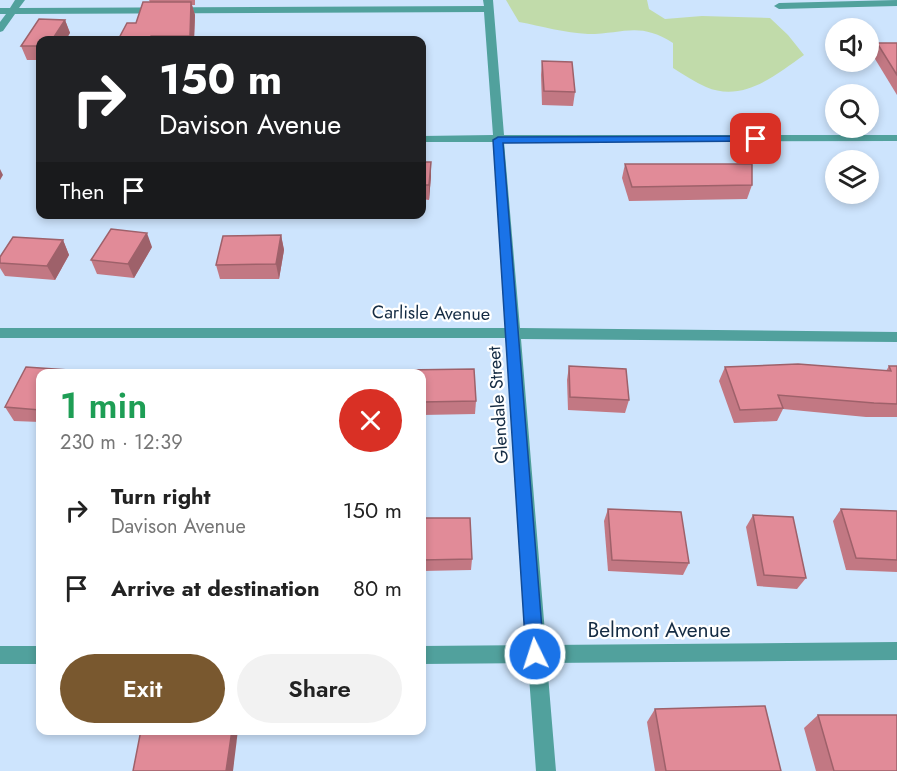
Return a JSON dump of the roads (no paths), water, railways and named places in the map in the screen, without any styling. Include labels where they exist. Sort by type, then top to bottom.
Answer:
[{"type":"street","points":[[0,28],[20,0]]},
{"type":"street","points":[[778,6],[897,3]]},
{"type":"street","points":[[0,11],[488,5]]},
{"type":"street","name":"Glendale Street","points":[[488,5],[535,654],[546,771]]},
{"type":"street","points":[[426,139],[897,138]]},
{"type":"street","name":"Carlisle Avenue","points":[[0,333],[513,333],[897,337]]},
{"type":"street","name":"Belmont Avenue","points":[[426,655],[897,651]]},
{"type":"street","points":[[0,655],[36,655]]}]
